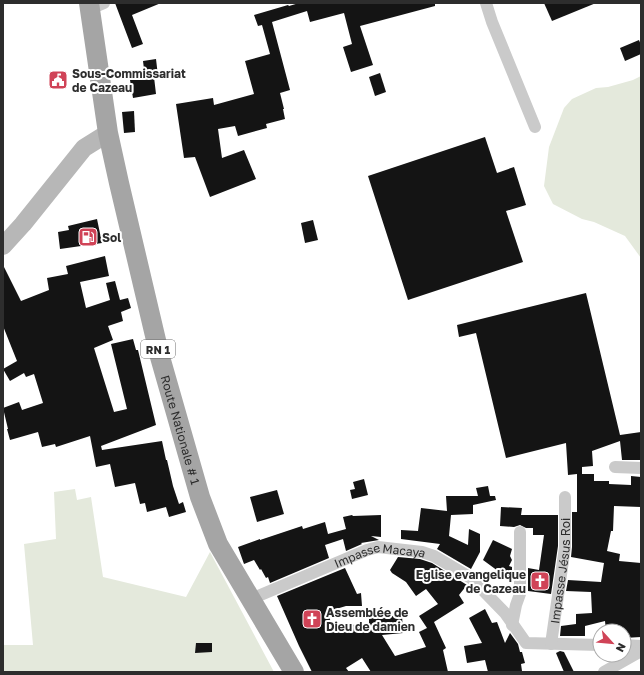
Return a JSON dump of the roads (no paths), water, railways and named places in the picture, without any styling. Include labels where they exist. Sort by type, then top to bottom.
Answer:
[{"type":"main road","name":"Route Nationale # 1","points":[[94,5],[108,133],[160,357],[200,497],[218,544],[294,672]]},
{"type":"main road","points":[[3,246],[23,224],[84,148],[108,133]]},
{"type":"street","points":[[486,3],[492,22],[535,127]]},
{"type":"street","points":[[615,467],[641,468]]},
{"type":"street","name":"Impasse Jésus Roi","points":[[551,644],[565,547],[565,497]]},
{"type":"street","points":[[512,625],[520,594],[520,532]]},
{"type":"street","name":"Impasse Macaya","points":[[251,600],[367,550],[378,547],[422,552],[434,556],[471,578],[505,613],[526,643],[592,645]]},
{"type":"street","points":[[604,672],[641,652]]},
{"type":"place","name":"Sous-Commissariat de Cazeau","points":[[58,80]]},
{"type":"place","name":"Sol","points":[[88,237]]},
{"type":"place","name":"Eglise evangelique de Cazeau","points":[[540,581]]},
{"type":"place","name":"Assemblée de Dieu de damien","points":[[312,619]]}]
